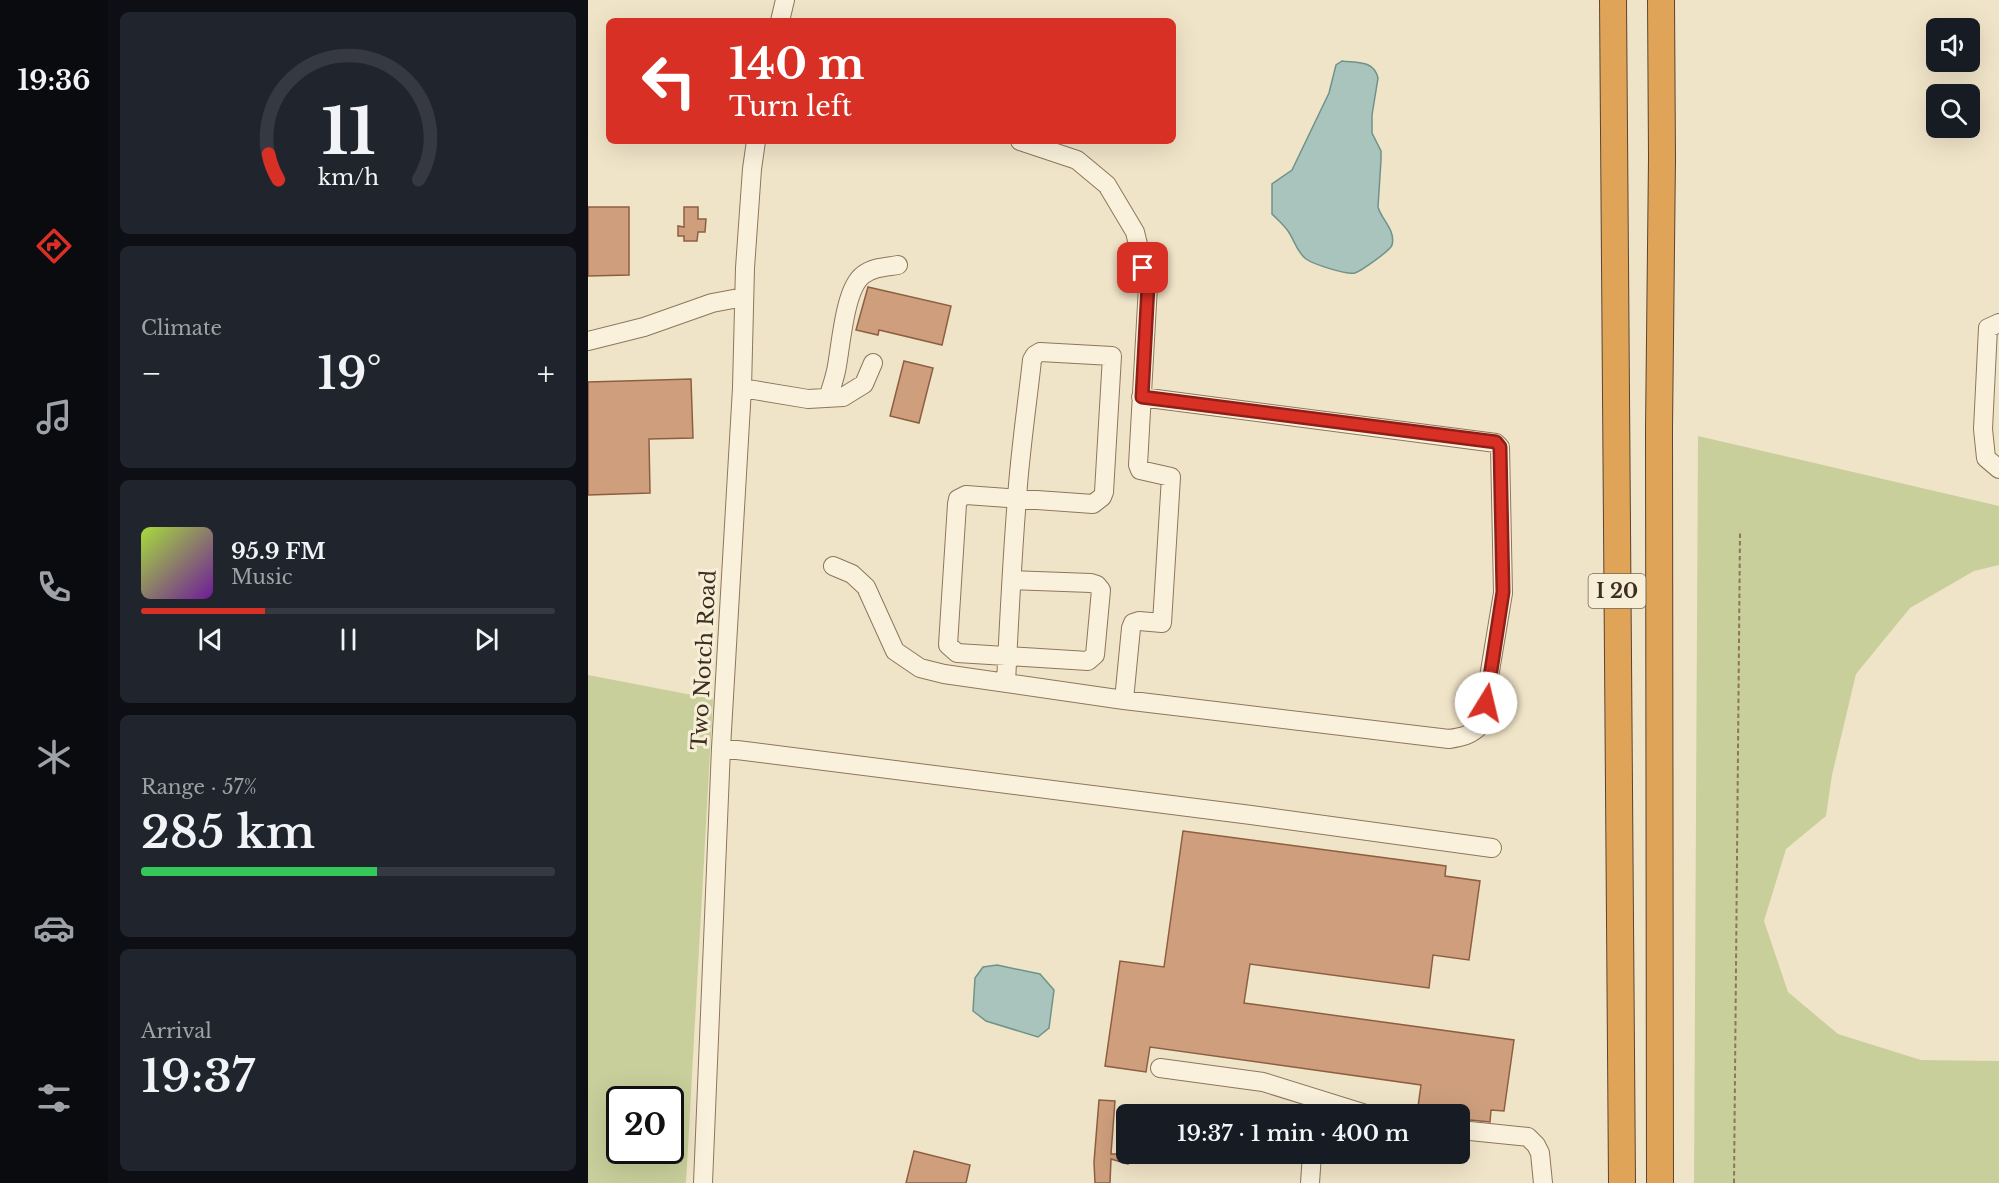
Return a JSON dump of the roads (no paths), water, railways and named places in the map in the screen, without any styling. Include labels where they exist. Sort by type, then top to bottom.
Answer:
[{"type":"highway","name":"I 20","points":[[1613,0],[1613,279],[1622,1183]]},
{"type":"highway","name":"I 20","points":[[1660,0],[1662,158],[1659,429],[1660,1183]]},
{"type":"street","points":[[781,18],[786,0]]},
{"type":"street","name":"Two Notch Road","points":[[703,1183],[721,748],[742,388],[744,297],[756,144]]},
{"type":"street","points":[[1029,144],[1077,160],[1107,185],[1135,232],[1148,286],[1138,465],[1140,470],[1146,473],[1171,477],[1166,587],[1162,623],[1139,621],[1131,628],[1124,700]]},
{"type":"street","points":[[828,398],[853,288],[861,275],[875,268],[898,265]]},
{"type":"street","points":[[588,341],[629,331],[712,303],[744,297]]},
{"type":"street","points":[[1999,322],[1988,328],[1983,429],[1986,458],[1999,469]]},
{"type":"street","points":[[1006,683],[1017,498],[1032,360],[1040,352],[1144,358]]},
{"type":"street","points":[[1012,580],[1097,585],[1101,590],[1093,658],[1088,661],[951,650],[948,645],[951,588],[958,500],[966,495],[1093,504],[1102,497],[1112,356]]},
{"type":"street","points":[[742,388],[807,399],[843,397],[864,384],[873,363]]},
{"type":"street","points":[[834,566],[852,574],[866,587],[895,651],[920,668],[944,674],[1124,700],[1449,739],[1461,738],[1473,733],[1481,725],[1503,592],[1500,447],[1496,442],[1142,397]]},
{"type":"street","points":[[721,748],[1492,848]]},
{"type":"street","points":[[1160,1068],[1263,1082],[1311,1104]]},
{"type":"street","points":[[1470,1131],[1528,1137],[1540,1153],[1543,1183]]},
{"type":"street","points":[[1310,1183],[1311,1164]]},
{"type":"water","points":[[1342,61],[1369,65],[1378,78],[1372,115],[1372,133],[1381,151],[1378,207],[1393,240],[1387,251],[1355,273],[1330,269],[1306,259],[1286,229],[1272,214],[1272,184],[1292,170],[1329,93],[1336,65]]},
{"type":"water","points":[[997,965],[1040,974],[1054,990],[1049,1028],[1038,1037],[986,1021],[973,1011],[975,978],[983,967]]}]
